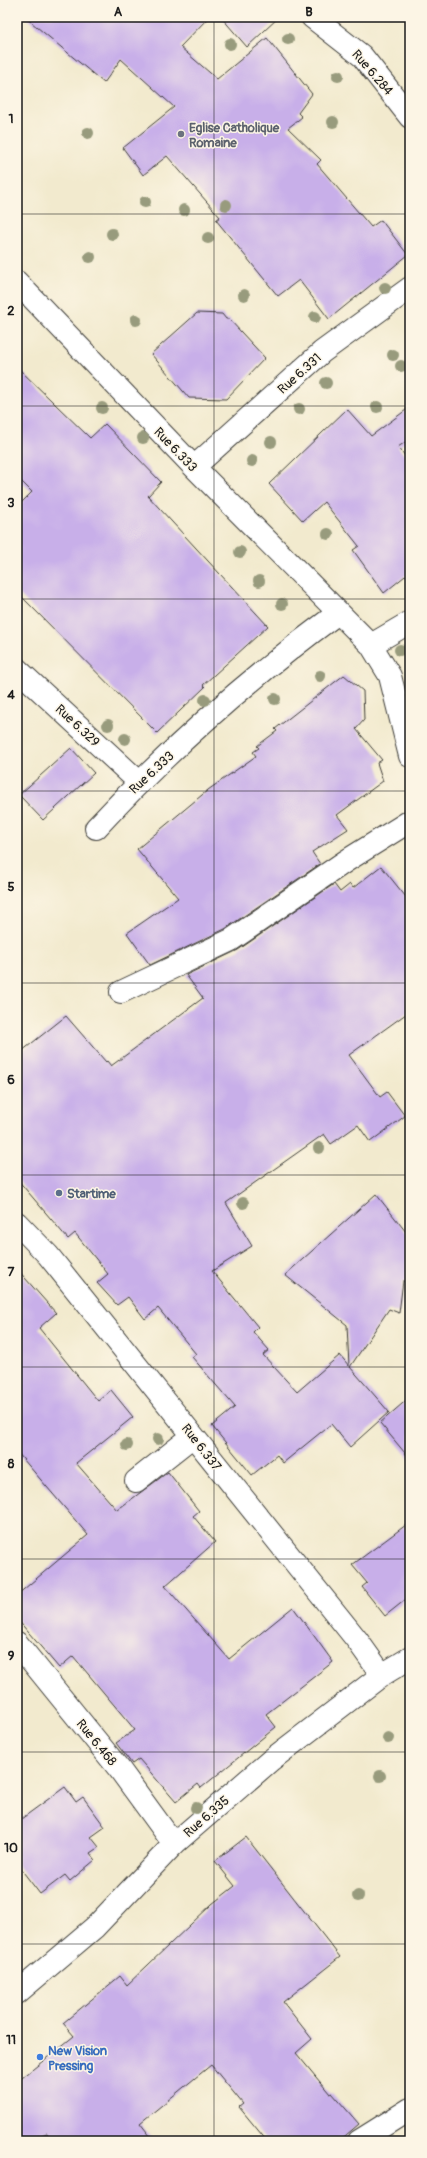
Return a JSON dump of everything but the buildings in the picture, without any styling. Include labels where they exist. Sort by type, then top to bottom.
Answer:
[{"type":"street","name":"Rue 6.284","points":[[312,17],[362,56],[410,117]]},
{"type":"street","name":"Rue 6.333","points":[[17,282],[194,467],[371,645],[390,676],[410,756]]},
{"type":"street","name":"Rue 6.331","points":[[194,467],[322,352],[410,288]]},
{"type":"street","name":"Rue 6.333","points":[[96,828],[139,782],[280,656],[338,613]]},
{"type":"street","points":[[371,645],[410,622]]},
{"type":"street","name":"Rue 6.329","points":[[17,669],[139,782]]},
{"type":"street","points":[[121,992],[231,940],[410,821]]},
{"type":"street","name":"Rue 6.337","points":[[17,1223],[48,1255],[357,1640],[382,1675]]},
{"type":"street","points":[[136,1481],[193,1436]]},
{"type":"street","name":"Rue 6.468","points":[[17,1642],[120,1770],[174,1844]]},
{"type":"street","name":"Rue 6.335","points":[[17,1993],[95,1927],[174,1844],[271,1760],[382,1675],[410,1658]]},
{"type":"street","points":[[359,2141],[410,2109]]},
{"type":"place","name":"Eglise Catholique Romaine","points":[[181,134]]},
{"type":"place","name":"Startime","points":[[59,1193]]},
{"type":"place","name":"New Vision Pressing","points":[[40,2057]]}]
